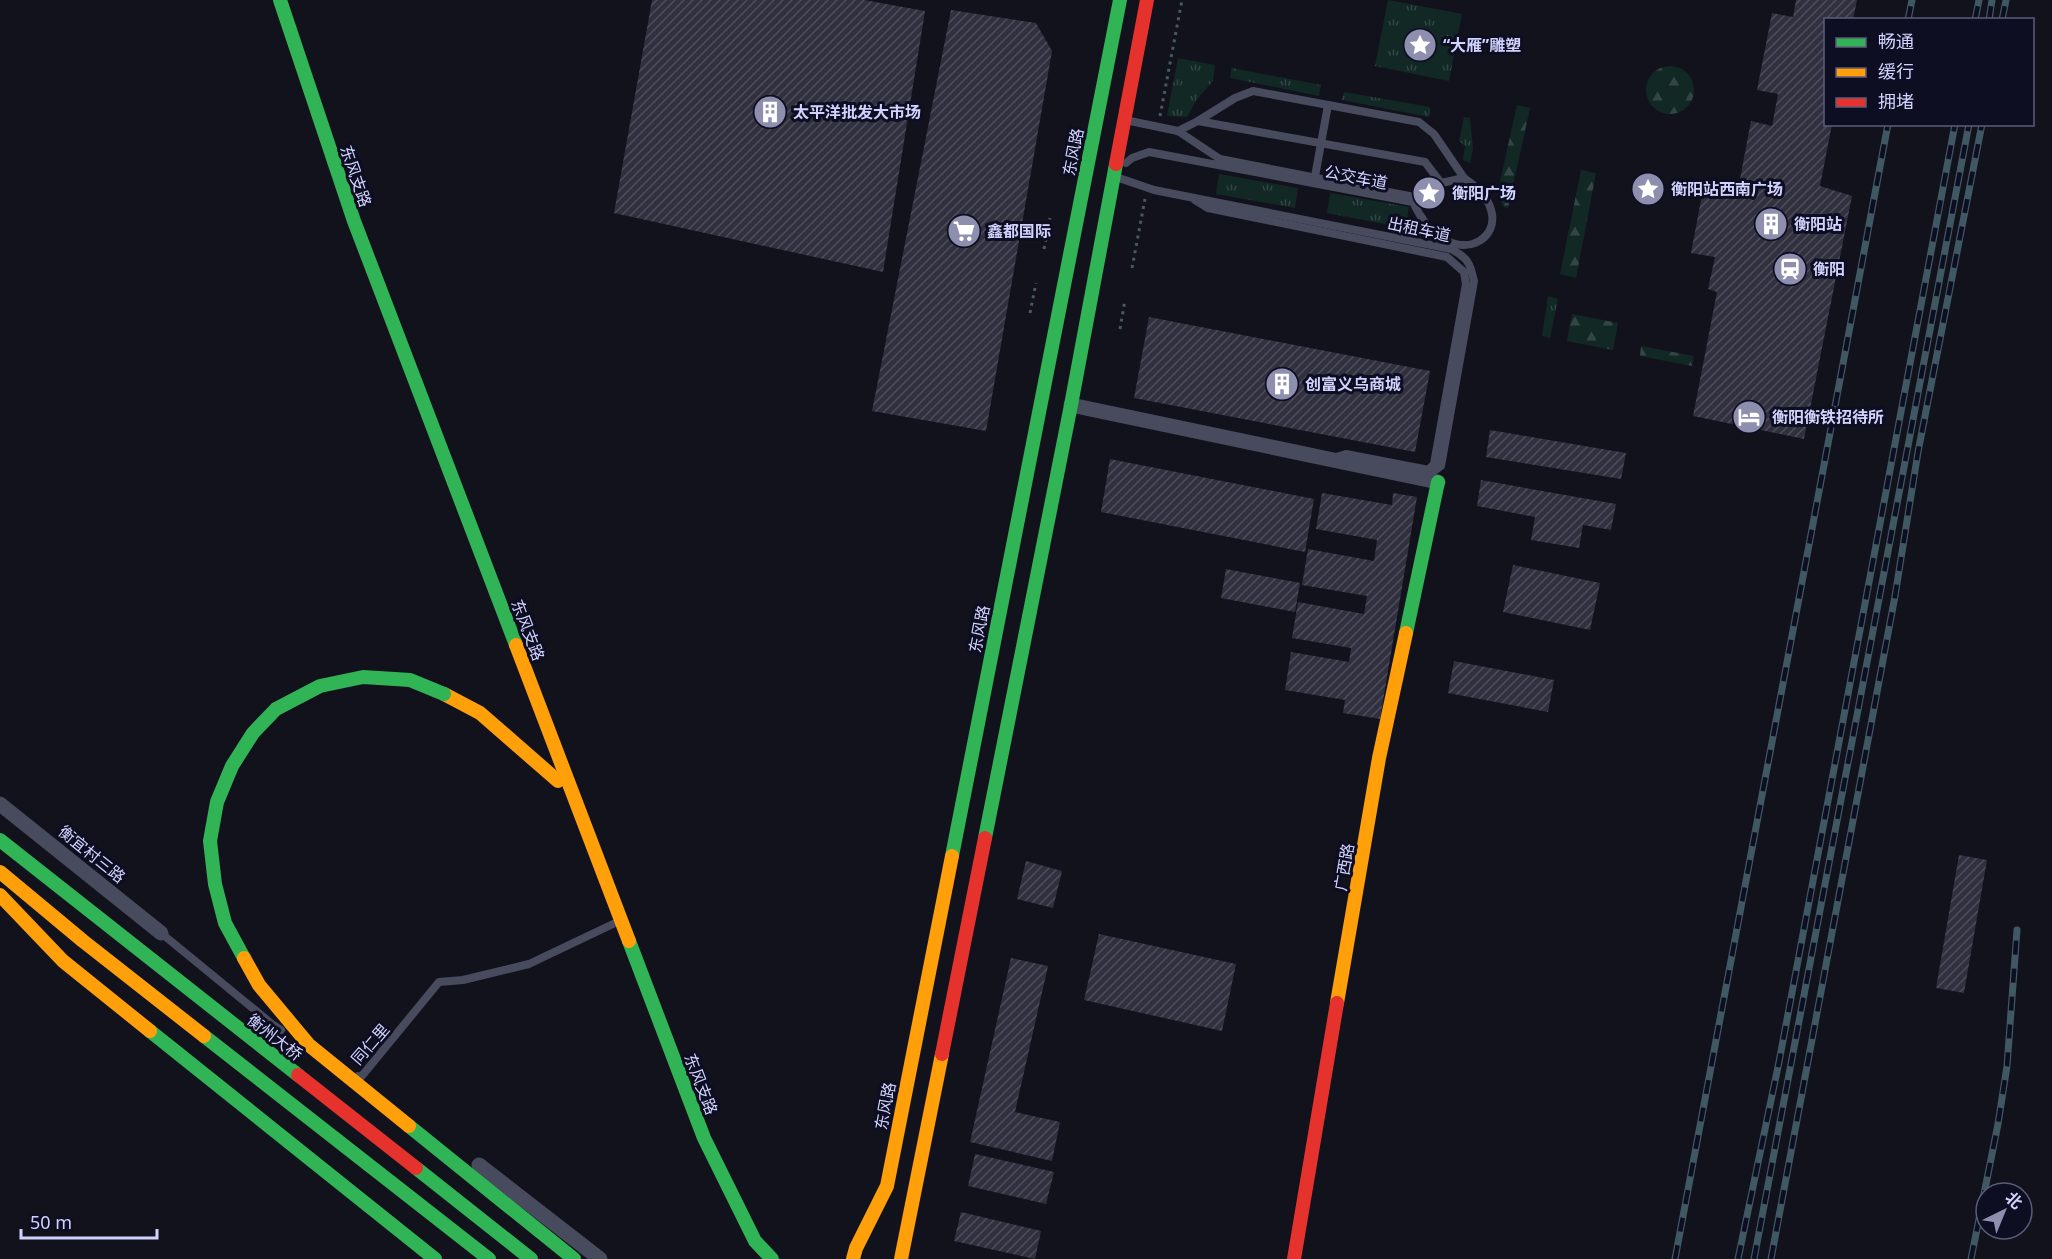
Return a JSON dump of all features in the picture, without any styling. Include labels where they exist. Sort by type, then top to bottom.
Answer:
[{"type":"main road","name":"东风支路","points":[[269,0],[344,228],[697,1143],[748,1252]]},
{"type":"main road","name":"东风支路","points":[[279,0],[354,221],[704,1138],[755,1241],[772,1259]]},
{"type":"main road","name":"东风路","points":[[845,1259],[855,1253],[886,1186],[1120,0]]},
{"type":"main road","points":[[901,1259],[1071,405],[1147,0]]},
{"type":"main road","name":"广西路","points":[[1294,1259],[1379,758],[1438,482]]},
{"type":"main road","points":[[558,781],[480,713],[444,694],[410,680],[363,677],[320,686],[276,709],[253,733],[232,766],[217,802],[210,841],[215,884],[225,923],[259,985],[309,1045],[574,1259]]},
{"type":"main road","name":"衡州大桥","points":[[0,840],[531,1259]]},
{"type":"main road","points":[[0,872],[83,941],[489,1259]]},
{"type":"main road","points":[[0,895],[63,961],[435,1259]]},
{"type":"street","points":[[1071,405],[1438,482]]},
{"type":"street","name":"衡宜村三路","points":[[0,804],[161,933]]},
{"type":"street","points":[[0,915],[38,954],[420,1259]]},
{"type":"street","points":[[361,1077],[387,1092],[600,1259]]},
{"type":"lane","name":"公交车道","points":[[1114,176],[1131,158],[1149,152],[1315,181],[1413,202],[1432,232],[1450,243],[1468,246],[1484,238],[1492,225],[1491,204],[1487,198],[1464,178],[1434,134],[1419,122],[1253,91],[1235,98],[1178,131]]},
{"type":"lane","points":[[1315,181],[1328,105]]},
{"type":"lane","points":[[1125,120],[1178,131],[1220,159],[1315,181],[1414,197],[1442,183],[1464,178]]},
{"type":"lane","points":[[1198,120],[1425,162],[1442,183]]},
{"type":"lane","name":"出租车道","points":[[1114,176],[1154,190],[1451,249],[1463,255],[1471,265],[1474,281],[1441,466],[1434,471],[1428,470]]},
{"type":"lane","name":"出租车道","points":[[1191,198],[1208,208],[1447,257],[1464,272],[1466,284],[1434,464],[1428,470]]},
{"type":"lane","points":[[1329,459],[1346,454],[1428,470]]},
{"type":"lane","name":"同仁里","points":[[161,933],[272,1024],[361,1077],[439,982],[463,980],[529,964],[613,924]]},
{"type":"path","points":[[1044,249],[1050,218]]},
{"type":"path","points":[[1132,268],[1138,235]]},
{"type":"path","points":[[1030,313],[1036,283]]},
{"type":"path","points":[[1120,329],[1125,300]]},
{"type":"green space","points":[[1388,0],[1462,14],[1449,81],[1375,66]]},
{"type":"green space","points":[[1178,58],[1215,65],[1213,81],[1197,99],[1187,117],[1167,116]]},
{"type":"green space","points":[[1665,66],[1675,66],[1687,73],[1694,85],[1694,95],[1687,107],[1675,114],[1665,114],[1650,103],[1646,95],[1646,85],[1657,70]]},
{"type":"green space","points":[[1232,68],[1321,85],[1319,96],[1230,78]]},
{"type":"green space","points":[[1344,92],[1430,107],[1429,117],[1342,100]]},
{"type":"green space","points":[[1517,105],[1530,108],[1508,208],[1504,207],[1497,195]]},
{"type":"green space","points":[[1464,117],[1470,118],[1473,149],[1470,163],[1463,160],[1465,146],[1459,141]]},
{"type":"green space","points":[[1581,170],[1596,173],[1576,278],[1560,274]]},
{"type":"green space","points":[[1219,174],[1298,188],[1295,208],[1216,194]]},
{"type":"green space","points":[[1330,193],[1409,207],[1405,228],[1327,213]]},
{"type":"green space","points":[[1548,296],[1558,299],[1550,338],[1542,336]]},
{"type":"green space","points":[[1572,314],[1618,323],[1613,350],[1567,341]]},
{"type":"green space","points":[[1641,346],[1694,356],[1692,366],[1640,356]]},
{"type":"building","name":"太平洋批发大市场","points":[[652,0],[864,0],[925,11],[883,272],[614,213]]},
{"type":"building","name":"衡阳站","points":[[1796,0],[1857,0],[1853,18],[1824,18],[1824,126],[1832,126],[1820,186],[1852,196],[1804,439],[1693,416],[1717,292],[1708,289],[1715,257],[1691,253],[1705,179],[1739,184],[1751,121],[1772,126],[1778,94],[1757,90],[1772,13],[1793,17]]},
{"type":"building","name":"鑫都国际","points":[[951,10],[1036,23],[1052,51],[986,431],[872,411]]},
{"type":"building","name":"创富义乌商城","points":[[1149,317],[1430,371],[1415,452],[1134,398]]},
{"type":"building","points":[[1490,430],[1626,453],[1621,479],[1486,457]]},
{"type":"building","points":[[1110,459],[1314,499],[1305,552],[1101,512]]},
{"type":"building","points":[[1481,480],[1616,504],[1611,530],[1583,525],[1579,548],[1531,540],[1535,517],[1477,506]]},
{"type":"building","points":[[1322,493],[1392,505],[1393,493],[1417,497],[1380,719],[1343,713],[1345,700],[1285,690],[1291,652],[1349,662],[1351,648],[1292,638],[1298,602],[1364,614],[1367,596],[1302,585],[1308,549],[1374,561],[1377,540],[1316,529]]},
{"type":"building","points":[[1513,565],[1600,583],[1590,630],[1503,612]]},
{"type":"building","points":[[1226,569],[1300,583],[1295,612],[1221,598]]},
{"type":"building","points":[[1454,661],[1554,680],[1548,712],[1448,693]]},
{"type":"building","points":[[1959,855],[1987,860],[1964,993],[1936,988]]},
{"type":"building","points":[[1026,861],[1062,871],[1053,908],[1017,899]]},
{"type":"building","points":[[1099,934],[1236,964],[1222,1031],[1084,1000]]},
{"type":"building","points":[[1011,958],[1048,966],[1015,1112],[1060,1122],[1052,1161],[970,1142]]},
{"type":"building","points":[[975,1154],[1054,1172],[1046,1204],[968,1186]]},
{"type":"building","points":[[961,1212],[1041,1231],[1035,1259],[954,1241]]},
{"type":"railway","points":[[1908,18],[1912,0]]},
{"type":"railway","points":[[1975,18],[1979,0]]},
{"type":"railway","points":[[1989,18],[1992,0]]},
{"type":"railway","points":[[2002,18],[2006,0]]},
{"type":"railway","points":[[1675,1259],[1888,126]]},
{"type":"railway","points":[[1738,1259],[1779,1062],[1955,126]]},
{"type":"railway","points":[[1754,1259],[1969,126]]},
{"type":"railway","points":[[1771,1259],[1895,596],[1918,452],[1982,126]]},
{"type":"railway","points":[[1971,1259],[2007,1066],[2017,930]]},
{"type":"traffic: fast","points":[[280,0],[354,221],[516,645]]},
{"type":"traffic: fast","points":[[952,856],[1120,0]]},
{"type":"traffic: fast","points":[[985,838],[1071,405],[1116,164]]},
{"type":"traffic: fast","points":[[1406,633],[1438,482]]},
{"type":"traffic: fast","points":[[244,958],[225,923],[215,884],[210,841],[217,802],[232,766],[253,733],[276,709],[320,686],[363,677],[410,680],[444,694]]},
{"type":"traffic: fast","points":[[0,840],[298,1075]]},
{"type":"traffic: fast","points":[[629,941],[704,1138],[755,1241],[772,1259]]},
{"type":"traffic: fast","points":[[150,1031],[435,1259]]},
{"type":"traffic: fast","points":[[204,1036],[489,1259]]},
{"type":"traffic: fast","points":[[409,1126],[574,1259]]},
{"type":"traffic: fast","points":[[416,1168],[531,1259]]},
{"type":"traffic: slow","points":[[1337,1003],[1379,758],[1406,633]]},
{"type":"traffic: slow","points":[[516,645],[629,941]]},
{"type":"traffic: slow","points":[[444,694],[480,713],[558,781]]},
{"type":"traffic: slow","points":[[853,1259],[856,1248],[887,1186],[952,856]]},
{"type":"traffic: slow","points":[[0,872],[204,1036]]},
{"type":"traffic: slow","points":[[0,895],[63,961],[150,1031]]},
{"type":"traffic: slow","points":[[244,958],[259,985],[309,1045],[409,1126]]},
{"type":"traffic: slow","points":[[901,1259],[942,1054]]},
{"type":"traffic: jam","points":[[1116,164],[1147,0]]},
{"type":"traffic: jam","points":[[942,1054],[985,838]]},
{"type":"traffic: jam","points":[[1294,1259],[1337,1003]]},
{"type":"traffic: jam","points":[[298,1075],[416,1168]]},
{"type":"place","name":"“大雁”雕塑","points":[[1420,45]]},
{"type":"place","name":"太平洋批发大市场","points":[[770,112]]},
{"type":"place","name":"衡阳站西南广场","points":[[1648,189]]},
{"type":"place","name":"衡阳广场","points":[[1429,193]]},
{"type":"place","name":"衡阳站","points":[[1771,224]]},
{"type":"place","name":"鑫都国际","points":[[964,231]]},
{"type":"place","name":"衡阳","points":[[1790,269]]},
{"type":"place","name":"创富义乌商城","points":[[1282,384]]},
{"type":"place","name":"衡阳衡铁招待所","points":[[1749,417]]}]
